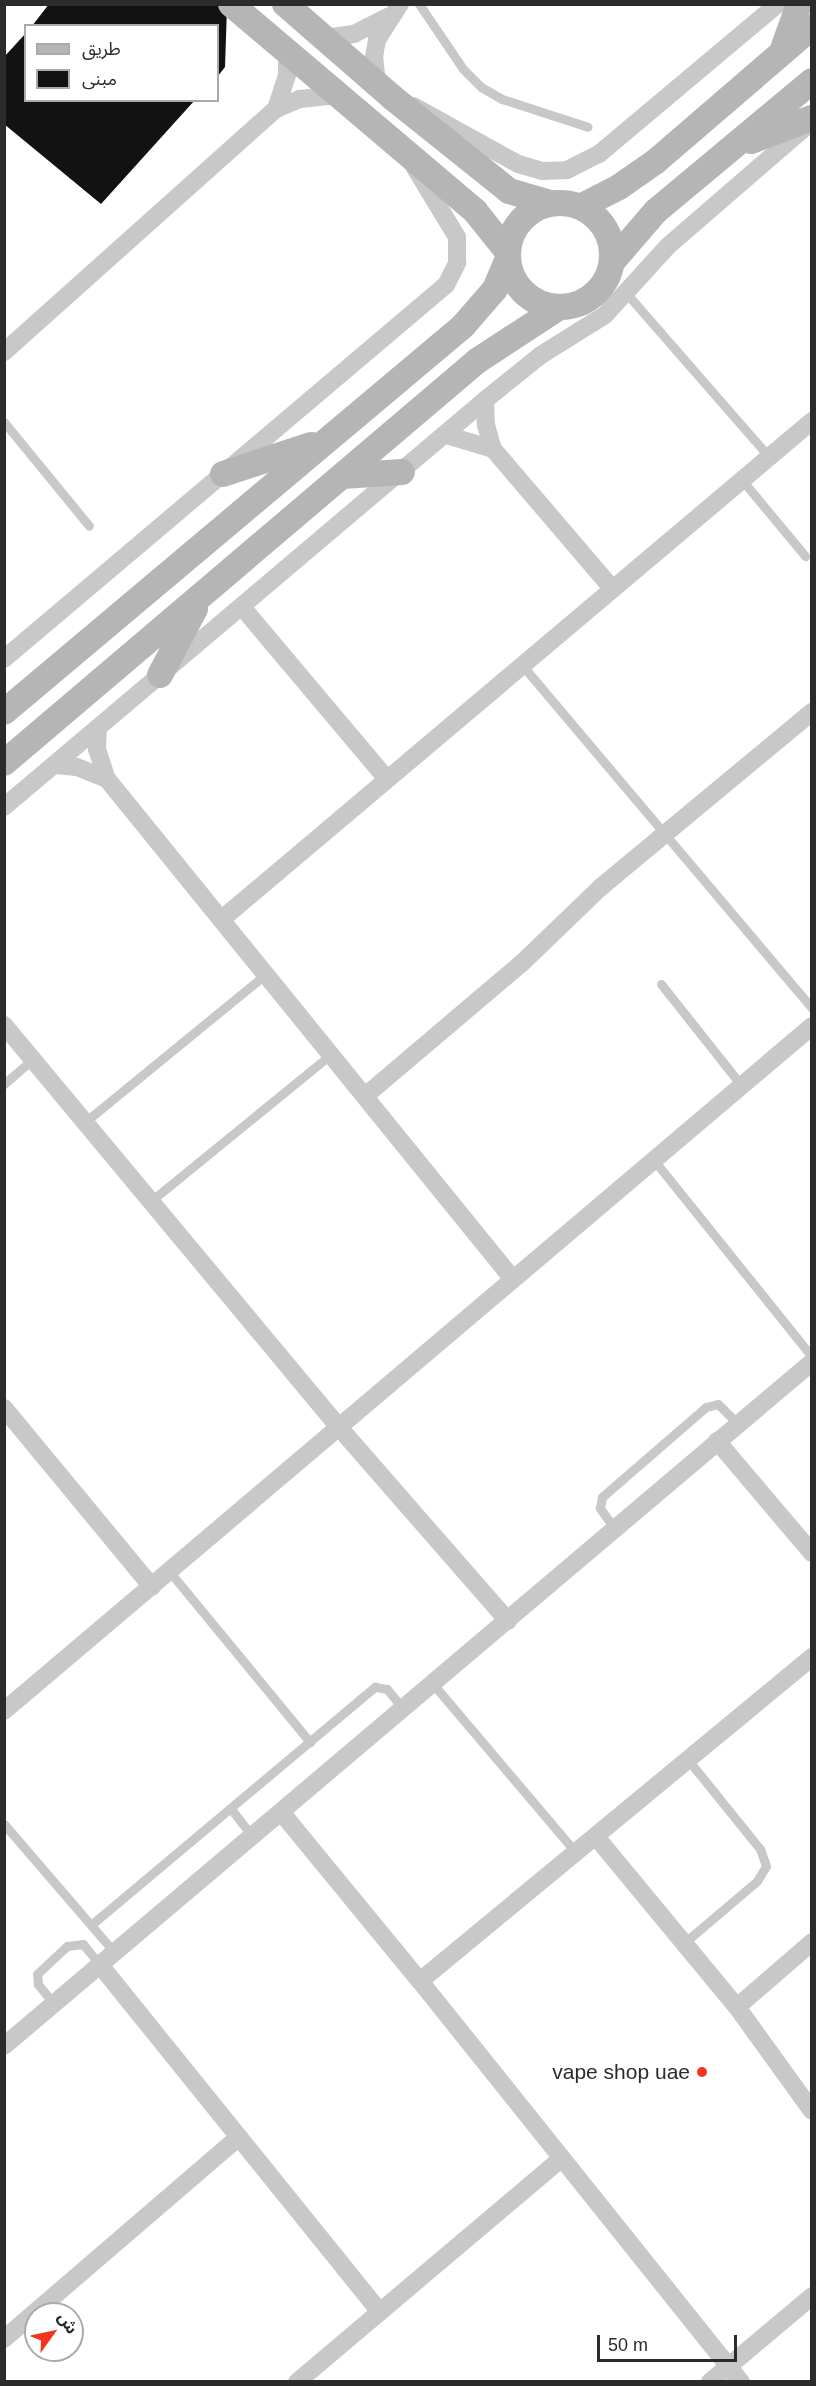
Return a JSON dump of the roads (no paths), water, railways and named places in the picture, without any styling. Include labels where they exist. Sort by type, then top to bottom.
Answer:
[{"type":"main road","points":[[231,4],[485,220],[508,255],[511,274],[524,292],[543,305],[558,308],[574,306],[599,290],[612,262],[656,211],[812,81]]},
{"type":"main road","points":[[285,4],[385,91],[509,191],[550,203],[580,207],[602,223],[612,248],[612,262]]},
{"type":"main road","points":[[783,51],[800,4]]},
{"type":"main road","points":[[580,207],[619,187],[655,162],[812,27]]},
{"type":"main road","points":[[731,149],[812,118]]},
{"type":"main road","points":[[4,712],[475,315],[495,289],[516,225],[531,211],[550,203]]},
{"type":"main road","points":[[4,763],[492,349],[558,308]]},
{"type":"main road","points":[[223,474],[325,440]]},
{"type":"main road","points":[[343,476],[402,472]]},
{"type":"main road","points":[[160,675],[201,596]]},
{"type":"street","points":[[395,10],[375,48],[385,91],[445,120],[524,166],[542,171],[567,170],[599,154],[778,4]]},
{"type":"street","points":[[325,38],[364,31],[395,10]]},
{"type":"street","points":[[276,109],[287,75],[287,51]]},
{"type":"street","points":[[4,352],[276,109],[306,98],[338,94]]},
{"type":"street","points":[[4,807],[485,400],[541,355],[599,319],[627,294],[668,246],[812,122]]},
{"type":"street","points":[[4,659],[437,295],[453,275],[458,250],[452,225],[403,149]]},
{"type":"street","points":[[485,400],[486,425],[493,449],[611,587]]},
{"type":"street","points":[[222,919],[611,587],[812,421]]},
{"type":"street","points":[[446,435],[493,449]]},
{"type":"street","points":[[242,607],[387,779]]},
{"type":"street","points":[[365,1096],[666,834],[812,712]]},
{"type":"street","points":[[98,728],[98,748],[107,779],[512,1278]]},
{"type":"street","points":[[55,765],[76,767],[107,779]]},
{"type":"street","points":[[4,1025],[338,1425],[508,1621]]},
{"type":"street","points":[[4,1711],[152,1587],[338,1425],[812,1026]]},
{"type":"street","points":[[4,2046],[812,1362]]},
{"type":"street","points":[[4,1408],[152,1587]]},
{"type":"street","points":[[717,1441],[812,1553]]},
{"type":"street","points":[[420,1981],[597,1838],[812,1657]]},
{"type":"street","points":[[281,1812],[420,1981],[741,2382]]},
{"type":"street","points":[[597,1838],[737,2007],[812,2111]]},
{"type":"street","points":[[737,2007],[812,1942]]},
{"type":"street","points":[[100,1965],[380,2312]]},
{"type":"street","points":[[4,2339],[239,2137]]},
{"type":"street","points":[[297,2382],[561,2159]]},
{"type":"street","points":[[710,2382],[812,2296]]},
{"type":"lane","points":[[419,4],[463,69],[481,87],[502,99],[588,127]]},
{"type":"lane","points":[[627,294],[769,457]]},
{"type":"lane","points":[[4,422],[89,526]]},
{"type":"lane","points":[[742,480],[805,556]]},
{"type":"lane","points":[[522,665],[812,1008]]},
{"type":"lane","points":[[85,1122],[266,974]]},
{"type":"lane","points":[[661,984],[741,1085]]},
{"type":"lane","points":[[151,1202],[331,1054]]},
{"type":"lane","points":[[4,1084],[33,1059]]},
{"type":"lane","points":[[653,1159],[812,1357]]},
{"type":"lane","points":[[615,1529],[600,1508],[602,1497],[706,1407],[718,1404],[738,1424]]},
{"type":"lane","points":[[169,1572],[310,1742]]},
{"type":"lane","points":[[433,1684],[577,1854]]},
{"type":"lane","points":[[91,1925],[375,1687],[387,1689],[403,1709]]},
{"type":"lane","points":[[684,1942],[757,1881],[766,1866],[760,1849],[688,1761]]},
{"type":"lane","points":[[231,1809],[252,1836]]},
{"type":"lane","points":[[4,1824],[115,1953]]},
{"type":"lane","points":[[54,2004],[38,1984],[36,1974],[67,1946],[83,1944],[100,1965]]},
{"type":"place","name":"vape shop uae","points":[[702,2072]]}]
